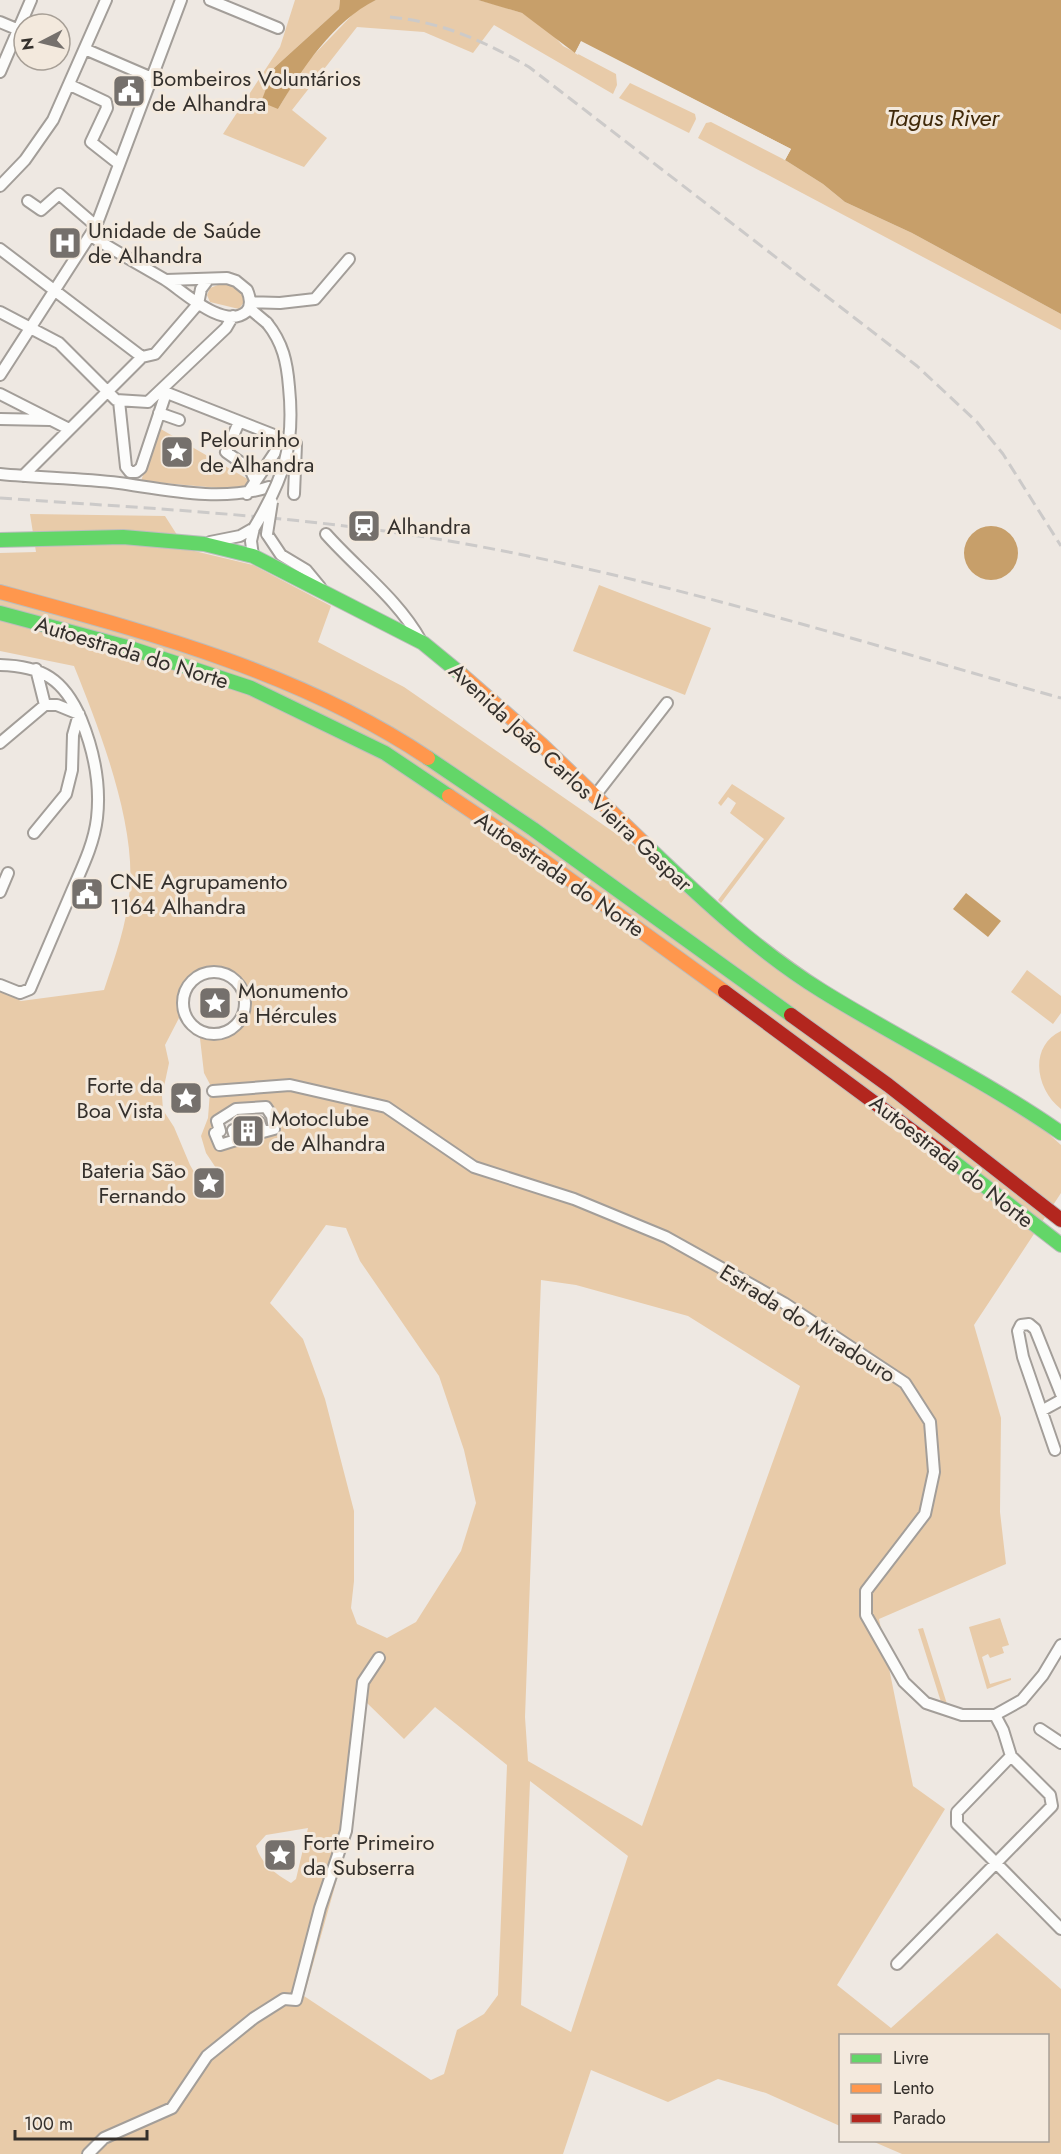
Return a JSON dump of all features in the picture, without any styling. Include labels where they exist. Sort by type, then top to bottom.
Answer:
[{"type":"main road","name":"Avenida João Carlos Vieira Gaspar","points":[[0,540],[123,537],[204,544],[253,556],[320,587],[423,643],[542,745],[680,878],[753,943],[785,967],[996,1089],[1061,1133]]},
{"type":"main road","name":"Autoestrada do Norte","points":[[0,592],[133,628],[258,670],[395,736],[533,829],[888,1085],[1061,1220]]},
{"type":"main road","name":"Autoestrada do Norte","points":[[0,613],[127,647],[250,688],[385,753],[522,845],[876,1101],[1061,1245]]},
{"type":"street","points":[[0,186],[25,160],[53,120],[87,50],[106,0]]},
{"type":"street","points":[[0,375],[94,231],[181,0]]},
{"type":"street","points":[[210,0],[278,28]]},
{"type":"street","points":[[0,72],[12,45]]},
{"type":"street","points":[[87,50],[152,78]]},
{"type":"street","points":[[70,85],[106,102],[106,108],[91,142],[119,164]]},
{"type":"street","points":[[28,201],[41,210],[56,195],[60,194],[94,231],[198,304],[233,316],[242,314],[249,305],[315,299],[349,259]]},
{"type":"street","points":[[0,249],[142,357]]},
{"type":"street","points":[[166,280],[207,281],[226,278],[236,281],[247,290],[249,305],[267,323],[278,338],[285,354],[292,419],[290,441],[272,498],[265,539],[253,556]]},
{"type":"street","points":[[23,476],[142,357],[154,354],[198,304],[201,289],[207,281]]},
{"type":"street","points":[[0,312],[32,327],[58,343],[119,401],[149,402],[164,392],[226,328],[233,316]]},
{"type":"street","points":[[119,401],[124,458],[130,472],[138,471],[141,468],[164,392]]},
{"type":"street","points":[[164,392],[296,444],[294,494]]},
{"type":"street","points":[[0,394],[69,429]]},
{"type":"street","points":[[159,413],[179,420]]},
{"type":"street","points":[[0,419],[50,420]]},
{"type":"street","points":[[239,422],[226,452],[250,469],[255,480]]},
{"type":"street","points":[[247,494],[284,439]]},
{"type":"street","points":[[0,474],[121,484],[144,489],[247,494],[269,487]]},
{"type":"street","points":[[204,544],[246,538],[272,498]]},
{"type":"street","points":[[326,534],[354,565],[409,618],[423,643]]},
{"type":"street","points":[[246,538],[253,556]]},
{"type":"street","points":[[265,539],[276,550],[306,570],[320,587]]},
{"type":"street","points":[[0,665],[24,665],[36,669],[60,684],[79,714],[90,740],[98,777],[95,831],[30,989],[17,992],[0,985]]},
{"type":"street","points":[[36,669],[45,705]]},
{"type":"street","points":[[594,797],[667,703]]},
{"type":"street","points":[[0,743],[45,705],[57,705],[79,714]]},
{"type":"street","points":[[34,833],[66,794],[72,770],[73,735],[79,714]]},
{"type":"street","points":[[0,892],[8,873]]},
{"type":"street","points":[[215,971],[235,980],[243,992],[245,1006],[234,1026],[213,1034],[193,1026],[184,1014],[183,1003],[184,992],[193,980],[204,973],[215,971]]},
{"type":"street","name":"Estrada do Miradouro","points":[[213,1090],[290,1085],[386,1107],[474,1167],[574,1199],[666,1238],[784,1303],[905,1383],[930,1422],[934,1472],[925,1514],[867,1591],[866,1614],[904,1682],[926,1703],[962,1715],[995,1715],[1022,1700],[1043,1675],[1061,1645]]},
{"type":"street","points":[[266,1107],[272,1116],[274,1129],[262,1132],[260,1122],[233,1130],[236,1140],[220,1145],[215,1133],[220,1131],[217,1121],[236,1109],[266,1107]]},
{"type":"street","points":[[1055,1450],[1023,1357],[1019,1327],[1026,1324],[1035,1329],[1061,1394]]},
{"type":"street","points":[[1043,1410],[1061,1400]]},
{"type":"street","points":[[88,2154],[104,2138],[172,2108],[207,2056],[254,2018],[284,1999],[296,2000],[320,1908],[345,1831],[363,1682],[379,1658]]},
{"type":"street","points":[[897,1964],[1052,1806],[1050,1795],[1011,1756],[1003,1730],[995,1715]]},
{"type":"street","points":[[1040,1729],[1061,1743]]},
{"type":"street","points":[[1011,1756],[957,1812],[955,1816],[957,1824],[1059,1922]]},
{"type":"shaded area","points":[[295,0],[340,0],[339,9],[274,68],[278,109],[304,65],[359,8],[376,0],[478,0],[522,13],[550,32],[563,46],[616,74],[617,85],[613,94],[494,25],[473,53],[424,32],[357,27],[292,110],[327,138],[304,167],[223,134],[280,47]]},
{"type":"shaded area","points":[[630,83],[695,114],[696,119],[689,133],[619,98]]},
{"type":"shaded area","points":[[711,122],[785,160],[823,184],[845,202],[912,233],[1061,314],[1061,330],[698,138],[706,123]]},
{"type":"shaded area","points":[[223,283],[232,284],[242,292],[244,302],[239,309],[210,302],[207,295],[210,288]]},
{"type":"shaded area","points":[[159,428],[251,481],[241,490],[141,481]]},
{"type":"shaded area","points":[[30,514],[165,516],[186,549],[253,565],[331,606],[318,642],[404,687],[641,851],[814,977],[1019,1107],[1061,1145],[1061,1193],[974,1325],[1001,1418],[1000,1512],[1006,1564],[879,1619],[913,1786],[945,1809],[837,1985],[891,2028],[997,1933],[1061,1989],[1061,2154],[902,2154],[874,2142],[1049,2142],[1049,2034],[839,2034],[839,2126],[766,2093],[718,2079],[668,2102],[591,2070],[563,2154],[0,2154],[0,991],[21,1001],[104,990],[123,927],[130,888],[130,861],[127,833],[113,775],[74,666],[0,651],[0,553],[36,552]],"holes":[[[208,972],[226,974],[237,983],[243,994],[244,1007],[239,1020],[230,1029],[217,1033],[199,1030],[204,1073],[213,1090],[210,1091],[208,1118],[201,1136],[206,1153],[220,1174],[214,1194],[205,1191],[190,1165],[174,1127],[163,1110],[162,1096],[169,1063],[165,1045],[179,1018],[184,992],[193,979]],[[266,1107],[273,1129],[263,1132],[259,1122],[233,1130],[236,1140],[220,1145],[217,1121],[236,1109]],[[326,1225],[346,1228],[360,1261],[439,1376],[464,1450],[476,1503],[461,1551],[416,1622],[387,1638],[357,1624],[351,1608],[354,1581],[354,1511],[325,1399],[303,1339],[270,1303]],[[541,1280],[576,1285],[688,1316],[800,1386],[642,1826],[528,1761],[525,1717]],[[367,1703],[404,1739],[435,1707],[507,1765],[498,1995],[484,2014],[457,2030],[444,2074],[431,2080],[304,1996],[350,1833]],[[530,1781],[628,1856],[571,2032],[521,2005]],[[308,1828],[296,1879],[291,1883],[261,1858],[256,1846],[266,1835]]]},
{"type":"shaded area","points":[[599,585],[711,628],[685,695],[573,651]]},
{"type":"shaded area","points":[[732,784],[785,818],[721,903],[718,900],[764,839],[730,813],[736,803],[728,797],[721,806],[718,803]]},
{"type":"shaded area","points":[[1027,970],[1061,996],[1061,1013],[1053,1024],[1011,992]]},
{"type":"shaded area","points":[[1061,1031],[1061,1109],[1046,1091],[1039,1069],[1044,1047],[1050,1038]]},
{"type":"shaded area","points":[[1000,1618],[1009,1645],[1002,1647],[1004,1653],[990,1658],[988,1654],[982,1657],[990,1684],[1011,1678],[1011,1680],[987,1689],[969,1627]]},
{"type":"shaded area","points":[[923,1628],[947,1704],[941,1702],[918,1629]]},
{"type":"water","points":[[340,0],[376,0],[360,9],[332,33],[308,62],[278,109],[261,102],[274,68],[339,9]]},
{"type":"water","name":"Tagus River","points":[[478,0],[1061,0],[1061,314],[912,233],[845,202],[823,184],[785,160],[791,149],[581,42],[575,53],[522,13]]},
{"type":"water","points":[[986,526],[996,526],[1006,530],[1014,538],[1018,553],[1014,568],[1006,576],[996,580],[986,580],[976,576],[968,568],[964,558],[964,548],[968,538],[976,530]]},
{"type":"water","points":[[966,893],[1001,921],[988,937],[953,909]]},
{"type":"pier","points":[[581,41],[791,149],[785,160],[783,159],[787,150],[582,46],[578,55],[575,53]]},
{"type":"railway","points":[[390,17],[427,23],[462,34],[529,67],[917,366],[977,422],[1003,454],[1061,546]]},
{"type":"railway","points":[[0,498],[292,520],[408,534],[466,544],[691,594],[1061,698]]},
{"type":"traffic: fast","points":[[0,540],[123,537],[204,544],[253,556],[423,643],[462,675]]},
{"type":"traffic: fast","points":[[0,613],[127,647],[251,688],[385,753],[449,796]]},
{"type":"traffic: fast","points":[[428,758],[533,829],[791,1015]]},
{"type":"traffic: fast","points":[[650,849],[732,924],[799,976],[1003,1095],[1061,1133]]},
{"type":"traffic: fast","points":[[945,1155],[1061,1245]]},
{"type":"traffic: slow","points":[[0,592],[166,639],[275,678],[328,701],[428,758]]},
{"type":"traffic: slow","points":[[462,675],[542,745],[650,849]]},
{"type":"traffic: slow","points":[[449,796],[522,845],[725,992]]},
{"type":"traffic: jam","points":[[725,992],[945,1155]]},
{"type":"traffic: jam","points":[[791,1015],[888,1085],[1061,1220]]},
{"type":"place","name":"Bombeiros Voluntários de Alhandra","points":[[129,91]]},
{"type":"place","name":"Unidade de Saúde de Alhandra","points":[[65,243]]},
{"type":"place","name":"Pelourinho de Alhandra","points":[[177,452]]},
{"type":"place","name":"Alhandra","points":[[364,526]]},
{"type":"place","name":"CNE Agrupamento 1164 Alhandra","points":[[87,894]]},
{"type":"place","name":"Monumento a Hércules","points":[[215,1003]]},
{"type":"place","name":"Forte da Boa Vista","points":[[186,1098]]},
{"type":"place","name":"Motoclube de Alhandra","points":[[248,1131]]},
{"type":"place","name":"Bateria São Fernando","points":[[209,1183]]},
{"type":"place","name":"Forte Primeiro da Subserra","points":[[280,1855]]}]
